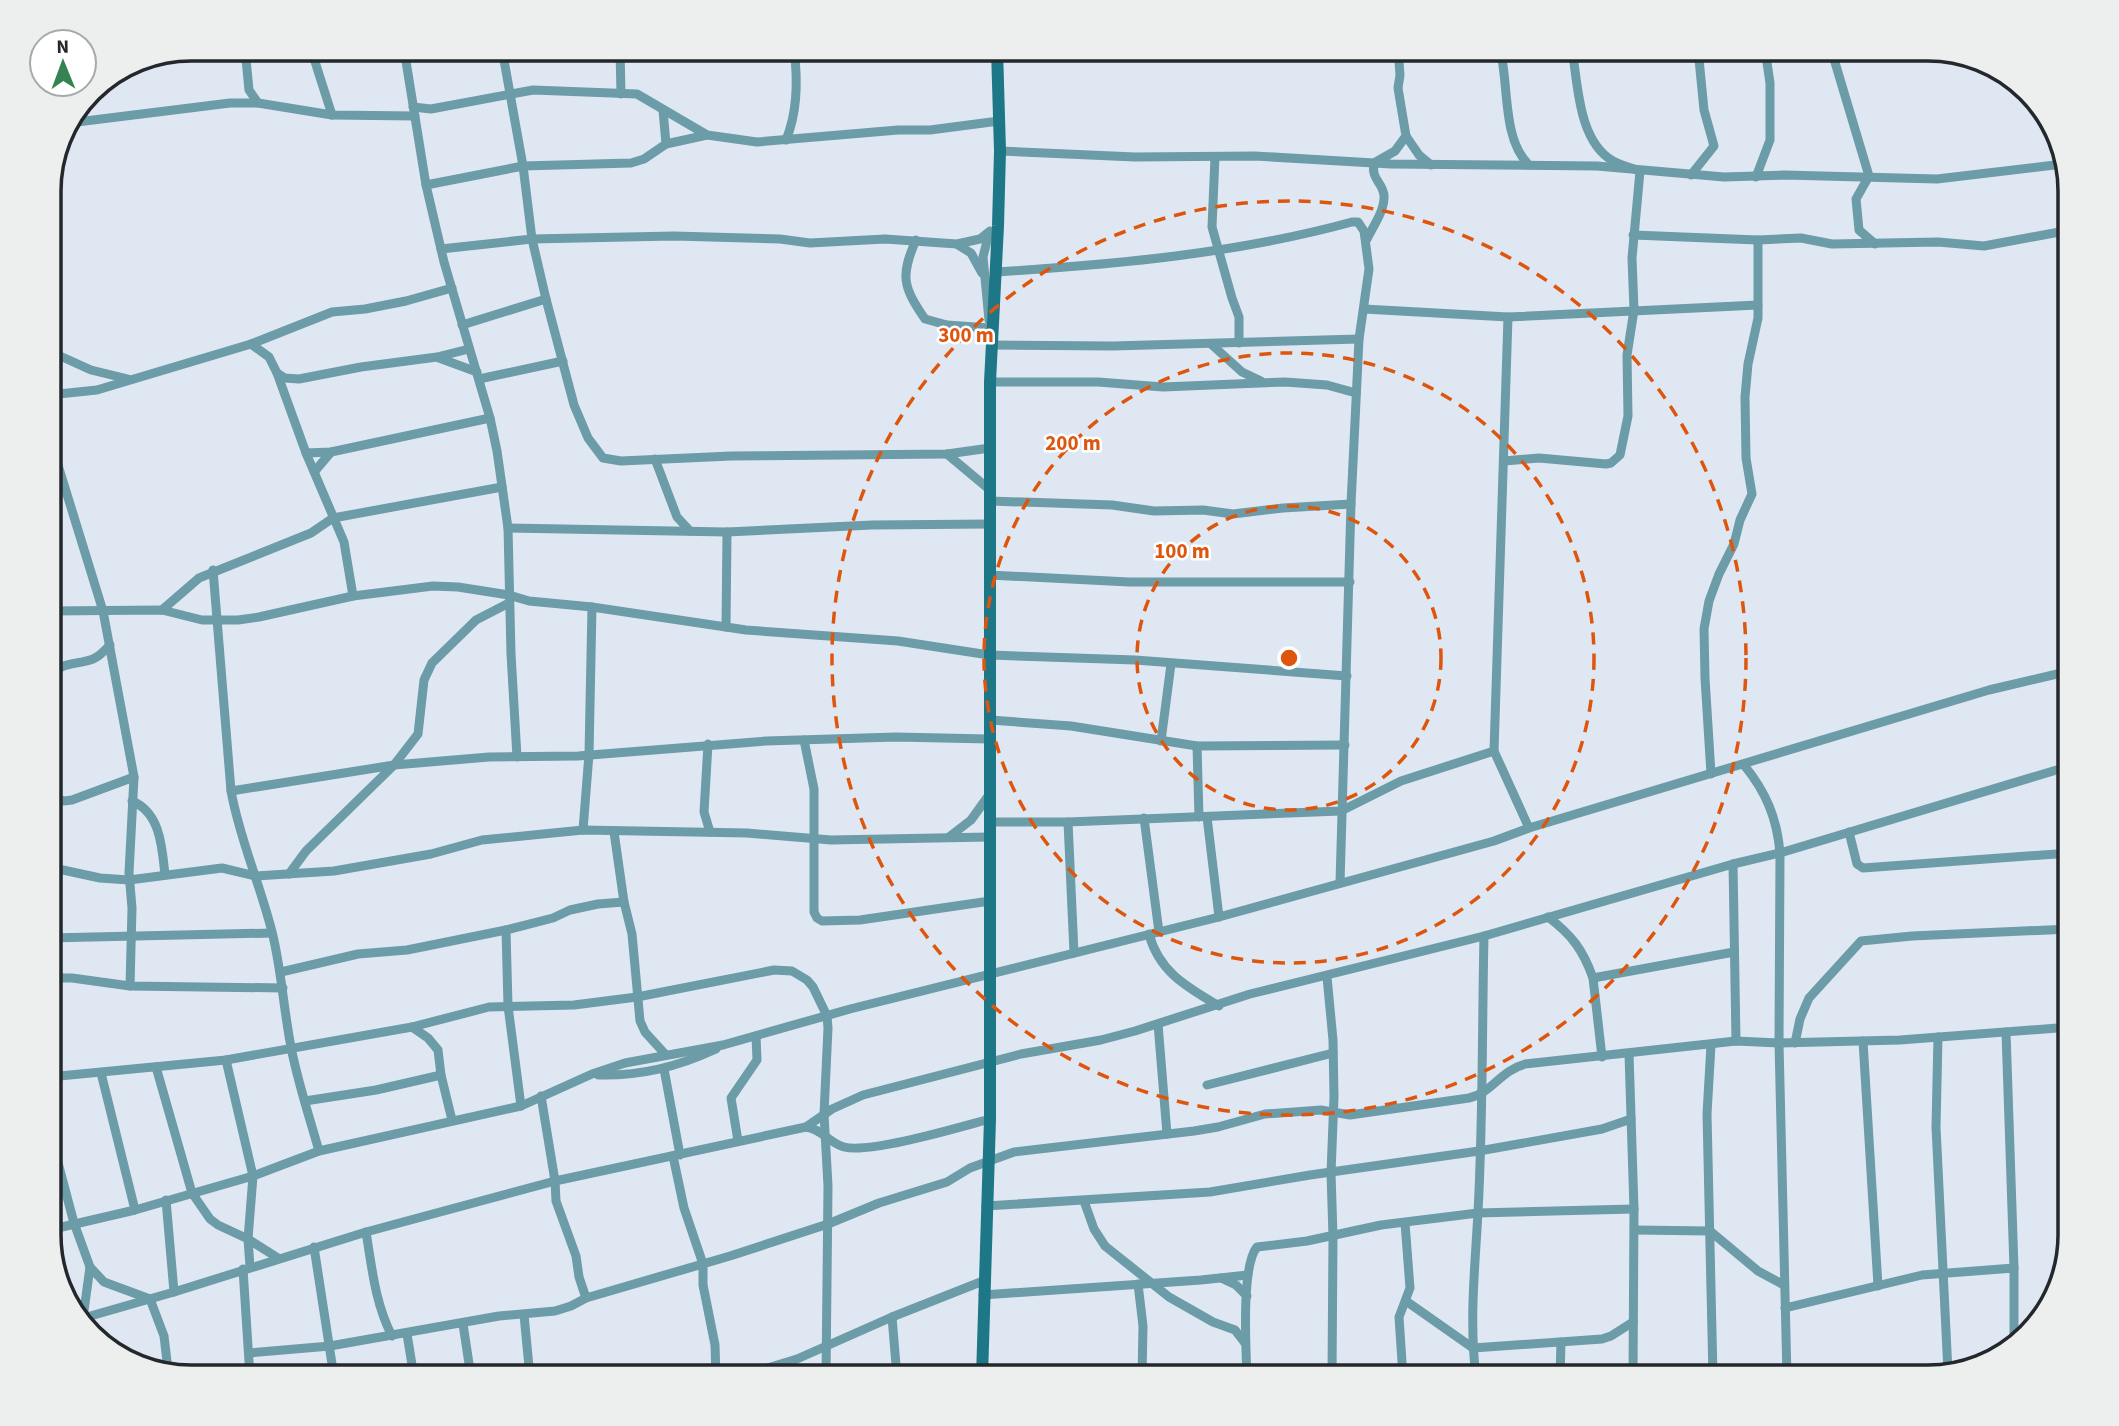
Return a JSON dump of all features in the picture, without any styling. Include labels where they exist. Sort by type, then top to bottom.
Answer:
[{"type":"street","points":[[246,61],[249,90],[258,103]]},
{"type":"street","points":[[316,61],[332,115]]},
{"type":"street","points":[[406,61],[426,185],[441,249],[491,418],[508,528],[517,757]]},
{"type":"street","points":[[504,61],[523,166],[532,239],[546,299],[580,421],[588,439],[603,458],[621,461],[947,454],[990,448]]},
{"type":"street","points":[[620,61],[621,94]]},
{"type":"street","points":[[786,140],[794,121],[797,85],[795,61]]},
{"type":"street","points":[[982,1365],[990,1119],[990,273],[999,209],[997,61]]},
{"type":"street","points":[[1398,61],[1398,88],[1406,136],[1419,155],[1431,164]]},
{"type":"street","points":[[1502,61],[1509,117],[1519,156],[1528,164]]},
{"type":"street","points":[[1574,61],[1589,133],[1597,146],[1612,160],[1640,171]]},
{"type":"street","points":[[1691,175],[1714,146],[1704,110],[1699,61]]},
{"type":"street","points":[[1756,177],[1770,140],[1770,83],[1767,61]]},
{"type":"street","points":[[1835,61],[1869,176],[1856,199],[1859,230],[1875,244]]},
{"type":"street","points":[[82,121],[218,104],[258,103],[332,115],[414,112],[533,90],[643,97],[707,135],[757,142],[898,130],[930,130],[999,121]]},
{"type":"street","points":[[663,110],[666,145]]},
{"type":"street","points":[[794,121],[804,139]]},
{"type":"street","points":[[426,185],[523,166],[631,163],[644,159],[666,145],[707,135]]},
{"type":"street","points":[[1366,240],[1379,215],[1384,197],[1372,172],[1374,163],[1395,151],[1406,136]]},
{"type":"street","points":[[1000,151],[1136,157],[1255,156],[1374,163],[1597,166],[1691,175],[1756,177],[1784,175],[1937,179],[2055,165]]},
{"type":"street","points":[[1512,165],[1519,156]]},
{"type":"street","points":[[1215,157],[1212,227],[1239,317],[1239,343]]},
{"type":"street","points":[[1504,461],[1539,458],[1596,465],[1611,463],[1620,455],[1628,416],[1627,355],[1634,310],[1633,235],[1640,171]]},
{"type":"street","points":[[990,273],[983,257],[999,209]]},
{"type":"street","points":[[990,273],[1104,264],[1219,250],[1352,222],[1361,226],[1366,240],[1369,269],[1359,339],[1356,393],[1340,883]]},
{"type":"street","points":[[441,249],[532,239],[674,236],[810,243],[884,239],[957,244],[980,239],[990,231]]},
{"type":"street","points":[[1633,235],[1758,240],[1801,238],[1832,244],[1938,242],[1984,246],[2058,232]]},
{"type":"street","points":[[916,240],[906,266],[905,278],[909,293],[925,319],[991,337],[1211,344],[1359,339]]},
{"type":"street","points":[[1711,774],[1704,629],[1709,601],[1752,494],[1746,458],[1745,397],[1748,364],[1758,318],[1758,240]]},
{"type":"street","points":[[957,244],[971,253],[990,273]]},
{"type":"street","points":[[62,394],[97,390],[251,344],[332,312],[406,301],[452,288]]},
{"type":"street","points":[[462,325],[546,299]]},
{"type":"street","points":[[1364,309],[1508,317],[1758,305]]},
{"type":"street","points":[[1508,317],[1494,751],[1529,828]]},
{"type":"street","points":[[251,344],[269,357],[277,373],[347,553],[353,596]]},
{"type":"street","points":[[1211,344],[1242,372],[1262,381]]},
{"type":"street","points":[[277,373],[285,378],[299,379],[360,367],[438,357],[469,349]]},
{"type":"street","points":[[62,357],[91,370],[130,380]]},
{"type":"street","points":[[438,357],[478,375],[563,361]]},
{"type":"street","points":[[990,382],[1086,382],[1209,387],[1262,381],[1310,383],[1356,393]]},
{"type":"street","points":[[306,453],[331,452],[491,418]]},
{"type":"street","points":[[315,471],[331,452]]},
{"type":"street","points":[[947,454],[990,496],[1147,510],[1203,510],[1233,514],[1351,504]]},
{"type":"street","points":[[655,459],[677,517],[690,531]]},
{"type":"street","points":[[62,478],[103,611],[134,777],[129,880],[132,898],[130,986]]},
{"type":"street","points":[[162,610],[199,578],[213,570],[311,533],[333,518],[502,487]]},
{"type":"street","points":[[508,528],[727,532],[872,525],[990,524]]},
{"type":"street","points":[[726,627],[727,532]]},
{"type":"street","points":[[213,570],[231,791],[243,844],[256,876],[272,933],[281,972],[292,1049],[319,1151]]},
{"type":"street","points":[[989,575],[1119,582],[1350,582]]},
{"type":"street","points":[[62,611],[162,610],[202,620],[218,621],[259,617],[353,596],[433,586],[476,589],[509,599],[592,607],[774,633],[898,641],[989,654],[1347,676]]},
{"type":"street","points":[[91,611],[100,599]]},
{"type":"street","points":[[289,874],[306,851],[394,765],[418,734],[425,680],[432,663],[476,620],[509,599]]},
{"type":"street","points":[[583,830],[589,754],[592,607]]},
{"type":"street","points":[[62,667],[93,659],[110,645]]},
{"type":"street","points":[[1161,741],[1171,664]]},
{"type":"street","points":[[62,1226],[135,1210],[253,1176],[319,1151],[521,1106],[592,1074],[625,1063],[723,1045],[991,972],[1219,916],[1494,841],[1529,828],[1989,690],[2058,674]]},
{"type":"street","points":[[990,720],[1070,726],[1196,746],[1345,745]]},
{"type":"street","points":[[231,791],[394,765],[489,757],[589,754],[708,744],[804,740],[896,737],[989,739]]},
{"type":"street","points":[[804,740],[813,777],[814,912],[817,918],[822,921],[860,920],[990,901]]},
{"type":"street","points":[[708,744],[704,812],[709,832]]},
{"type":"street","points":[[1196,746],[1203,817],[1219,916]]},
{"type":"street","points":[[989,822],[1068,822],[1341,811],[1401,781],[1494,751]]},
{"type":"street","points":[[1744,765],[1772,807],[1780,853],[1779,1044],[1787,1365]]},
{"type":"street","points":[[90,1316],[314,1247],[555,1181],[806,1126],[863,1094],[989,1062],[1101,1040],[1219,1006],[1250,994],[1484,936],[1780,853],[2058,770]]},
{"type":"street","points":[[62,800],[72,800],[134,777]]},
{"type":"street","points":[[948,838],[971,820],[989,795]]},
{"type":"street","points":[[132,801],[141,804],[155,823],[161,840],[165,875]]},
{"type":"street","points":[[1144,818],[1155,954],[1185,986],[1219,1006]]},
{"type":"street","points":[[1068,822],[1074,953]]},
{"type":"street","points":[[62,870],[100,878],[129,880],[222,868],[256,876],[289,874],[362,867],[494,839],[583,830],[709,832],[862,840],[989,837]]},
{"type":"street","points":[[614,832],[624,902],[632,934],[640,1021],[645,1032],[665,1054]]},
{"type":"street","points":[[1849,832],[1857,864],[1863,868],[2058,854]]},
{"type":"street","points":[[1733,864],[1736,1041]]},
{"type":"street","points":[[281,972],[358,954],[399,951],[506,930],[553,918],[570,910],[624,902]]},
{"type":"street","points":[[1548,917],[1568,932],[1580,948],[1593,978],[1602,1057]]},
{"type":"street","points":[[506,930],[508,1006],[521,1106]]},
{"type":"street","points":[[1795,1042],[1800,1019],[1809,998],[1861,941],[2058,930]]},
{"type":"street","points":[[62,940],[272,933]]},
{"type":"street","points":[[1474,1365],[1474,1266],[1478,1213],[1484,936]]},
{"type":"street","points":[[1593,978],[1734,951]]},
{"type":"street","points":[[62,1076],[226,1060],[412,1027],[489,1007],[574,1005],[638,997],[754,973],[786,970],[797,973],[813,987],[827,1016],[824,1114],[828,1224],[826,1365]]},
{"type":"street","points":[[1327,977],[1334,1110],[1331,1173],[1332,1365]]},
{"type":"street","points":[[62,978],[130,986],[283,988]]},
{"type":"street","points":[[1158,1024],[1167,1134]]},
{"type":"street","points":[[412,1027],[438,1049],[452,1120]]},
{"type":"street","points":[[248,1353],[330,1346],[499,1316],[555,1311],[586,1298],[828,1224],[878,1203],[947,1182],[989,1160],[1014,1152],[1218,1128],[1265,1114],[1334,1110],[1350,1115],[1480,1096],[1511,1068],[1525,1064],[1736,1041],[1779,1044],[1863,1041],[2058,1028]]},
{"type":"street","points":[[2006,1032],[2014,1331]]},
{"type":"street","points":[[737,1141],[731,1098],[757,1060],[756,1036]]},
{"type":"street","points":[[1938,1037],[1936,1127],[1948,1363]]},
{"type":"street","points":[[1863,1041],[1878,1286]]},
{"type":"street","points":[[592,1074],[620,1076],[664,1069],[723,1045]]},
{"type":"street","points":[[1711,1045],[1707,1114],[1713,1365]]},
{"type":"street","points":[[1207,1085],[1333,1053]]},
{"type":"street","points":[[1629,1054],[1634,1209],[1633,1365]]},
{"type":"street","points":[[226,1060],[253,1176],[247,1268],[249,1365]]},
{"type":"street","points":[[156,1068],[192,1193],[218,1225],[248,1239],[278,1258]]},
{"type":"street","points":[[664,1069],[684,1208],[703,1264],[703,1285],[715,1345],[716,1365]]},
{"type":"street","points":[[101,1073],[135,1210]]},
{"type":"street","points":[[305,1101],[376,1090],[441,1075]]},
{"type":"street","points":[[541,1096],[556,1201],[576,1256],[586,1298]]},
{"type":"street","points":[[806,1126],[814,1128],[844,1147],[875,1147],[990,1119]]},
{"type":"street","points":[[986,1206],[1210,1192],[1479,1151],[1602,1129],[1631,1119]]},
{"type":"street","points":[[62,1178],[90,1267],[104,1282],[150,1299],[164,1336],[166,1362]]},
{"type":"street","points":[[166,1200],[174,1292]]},
{"type":"street","points":[[1084,1201],[1094,1229],[1105,1245],[1192,1311],[1235,1330],[1245,1344]]},
{"type":"street","points":[[1246,1365],[1248,1275],[1252,1253],[1257,1247],[1333,1236],[1366,1228],[1478,1213],[1634,1209]]},
{"type":"street","points":[[1402,1365],[1399,1317],[1410,1288],[1405,1223]]},
{"type":"street","points":[[1634,1230],[1710,1231],[1758,1271],[1784,1285]]},
{"type":"street","points":[[366,1232],[376,1297],[381,1315],[392,1336]]},
{"type":"street","points":[[314,1247],[332,1365]]},
{"type":"street","points":[[84,1307],[90,1267]]},
{"type":"street","points":[[1785,1308],[1945,1272],[2014,1268]]},
{"type":"street","points":[[983,1295],[1248,1275]]},
{"type":"street","points":[[1220,1277],[1236,1285],[1247,1296]]},
{"type":"street","points":[[777,1365],[983,1281]]},
{"type":"street","points":[[1138,1284],[1143,1326],[1142,1365]]},
{"type":"street","points":[[1406,1301],[1473,1348],[1602,1339],[1633,1322]]},
{"type":"street","points":[[524,1315],[529,1365]]},
{"type":"street","points":[[892,1317],[896,1365]]},
{"type":"street","points":[[463,1324],[469,1365]]},
{"type":"street","points":[[407,1334],[412,1365]]},
{"type":"street","points":[[1560,1365],[1561,1342]]}]
